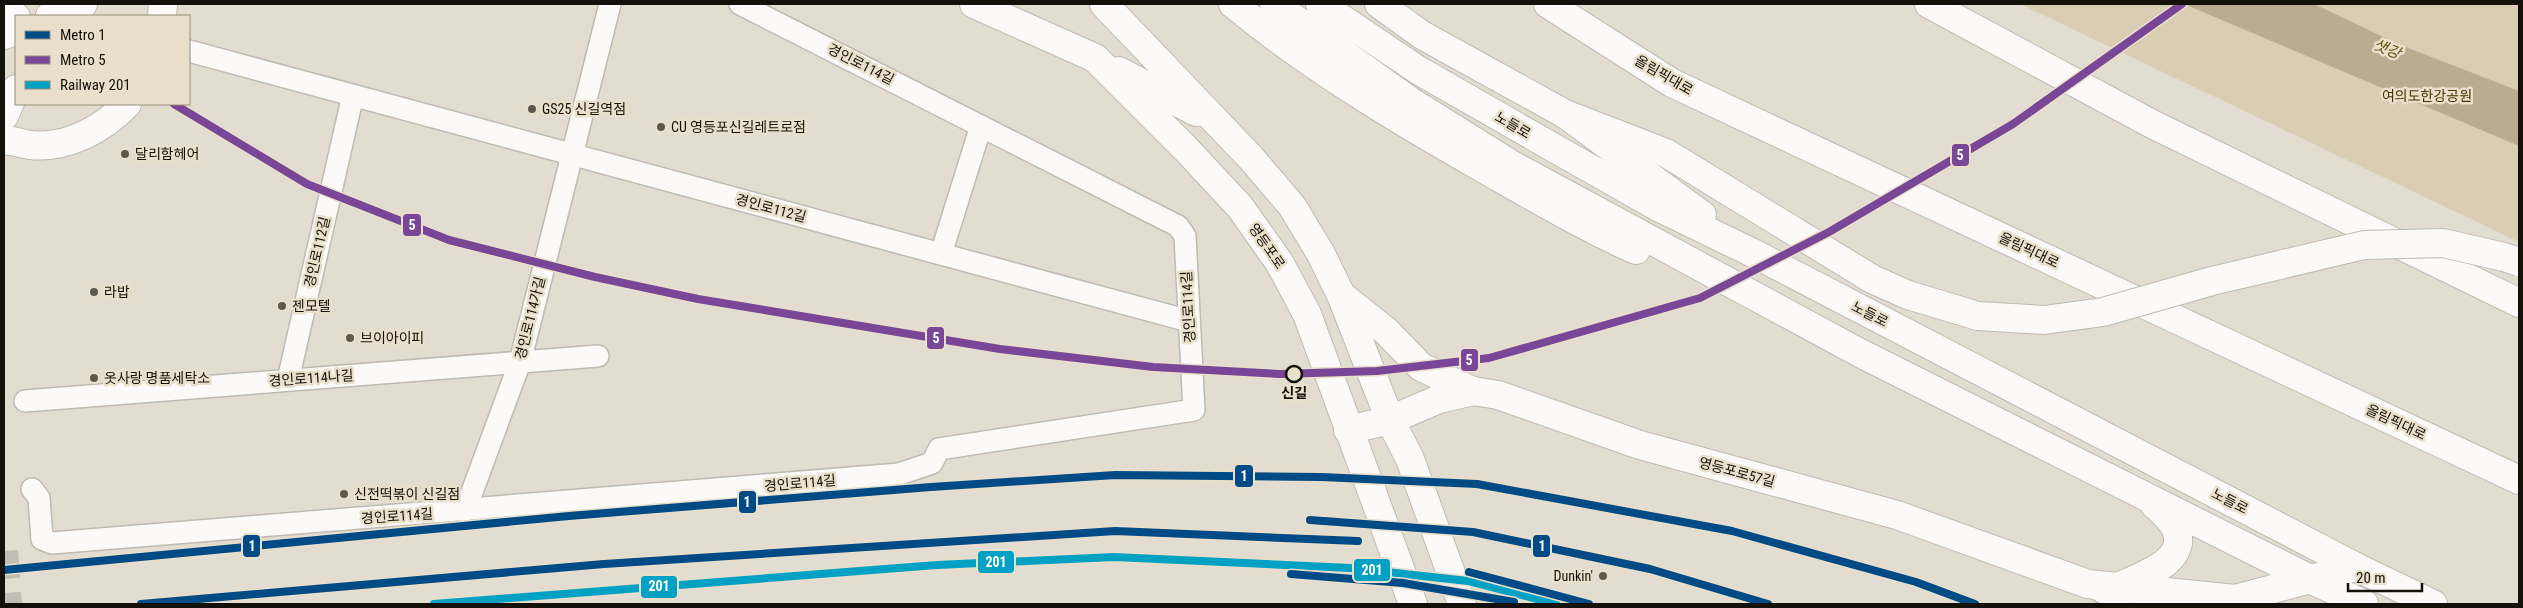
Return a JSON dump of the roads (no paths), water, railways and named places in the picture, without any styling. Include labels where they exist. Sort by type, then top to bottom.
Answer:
[{"type":"main road","name":"영등포로","points":[[974,4],[1095,58],[1186,149],[1233,200],[1279,262],[1307,314],[1413,604]]},
{"type":"main road","points":[[1104,4],[1215,122],[1252,158],[1292,206],[1321,254],[1341,294],[1390,420],[1410,459],[1462,604]]},
{"type":"main road","points":[[1233,4],[1281,44],[1410,127],[1594,232],[1860,353]]},
{"type":"main road","points":[[1274,4],[1410,101],[1514,166],[1860,353],[2312,580],[2364,604]]},
{"type":"main road","name":"노들로","points":[[1320,4],[1418,70],[1660,208],[1753,253],[2356,567],[2433,604]]},
{"type":"main road","points":[[1379,4],[1422,35],[1565,114],[1753,253]]},
{"type":"main road","name":"올림픽대로","points":[[1548,4],[1672,83],[2519,480]]},
{"type":"main road","points":[[1929,4],[2152,124],[2519,303]]},
{"type":"main road","points":[[1095,58],[1215,122]]},
{"type":"main road","points":[[4,116],[15,91]]},
{"type":"main road","points":[[4,140],[32,145],[74,139],[95,131],[107,123],[126,105]]},
{"type":"main road","points":[[1565,114],[1666,153],[1872,279],[1908,295],[1978,316],[2044,320],[2103,312],[2221,279],[2364,245],[2443,243],[2519,262]]},
{"type":"main road","points":[[1341,294],[1386,331],[1421,366],[1473,390]]},
{"type":"main road","name":"영등포로57길","points":[[1353,442],[1390,420],[1439,399],[1473,390],[1498,395],[1640,445],[1897,515],[2120,596],[2247,602],[2356,567]]},
{"type":"main road","points":[[2120,596],[2160,568],[2173,556],[2178,543],[2173,525],[2148,498]]},
{"type":"street","name":"경인로114가길","points":[[465,511],[520,362],[610,4]]},
{"type":"street","name":"경인로114길","points":[[32,489],[39,498],[42,539],[52,543],[465,511],[899,474],[932,462],[939,450],[1194,410],[1185,236],[1178,226],[740,4]]},
{"type":"street","name":"경인로112길","points":[[190,50],[1189,321]]},
{"type":"street","name":"경인로112길","points":[[288,380],[353,95]]},
{"type":"street","points":[[941,254],[981,126]]},
{"type":"street","name":"경인로114나길","points":[[25,401],[598,356]]},
{"type":"water","name":"샛강","points":[[2184,4],[2314,4],[2398,44],[2519,91],[2519,146]]},
{"type":"tunnel","points":[[4,551],[8,604]]},
{"type":"metro line","name":"5","points":[[176,105],[307,184],[449,240],[595,277],[698,299],[1000,349],[1153,367],[1280,374],[1377,371],[1489,358],[1700,298],[1829,232],[2013,124],[2182,4]]},
{"type":"metro line","name":"1","points":[[4,570],[569,516],[931,487],[1115,475],[1321,477],[1477,484],[1732,531],[1916,582],[1975,604]]},
{"type":"metro line","name":"1","points":[[1310,520],[1473,532],[1650,569],[1768,604]]},
{"type":"metro line","name":"1","points":[[141,604],[604,564],[1115,531],[1358,541]]},
{"type":"metro line","name":"1","points":[[1469,572],[1589,604]]},
{"type":"metro line","name":"1","points":[[1291,574],[1403,583],[1514,602]]},
{"type":"rail line","name":"201","points":[[434,604],[937,565],[1114,557],[1350,568],[1468,581],[1556,604]]},
{"type":"place","name":"GS25 신길역점","points":[[532,109]]},
{"type":"place","name":"CU 영등포신길레트로점","points":[[661,127]]},
{"type":"place","name":"달리함헤어","points":[[125,154]]},
{"type":"place","name":"라밥","points":[[94,292]]},
{"type":"place","name":"젠모텔","points":[[282,306]]},
{"type":"place","name":"브이아이피","points":[[350,338]]},
{"type":"place","name":"신길","points":[[1294,374]]},
{"type":"place","name":"옷사랑 명품세탁소","points":[[94,378]]},
{"type":"place","name":"신전떡볶이 신길점","points":[[344,494]]},
{"type":"place","name":"Dunkin'","points":[[1603,576]]},
{"type":"park label","name":"여의도한강공원","points":[[2427,96]]}]
